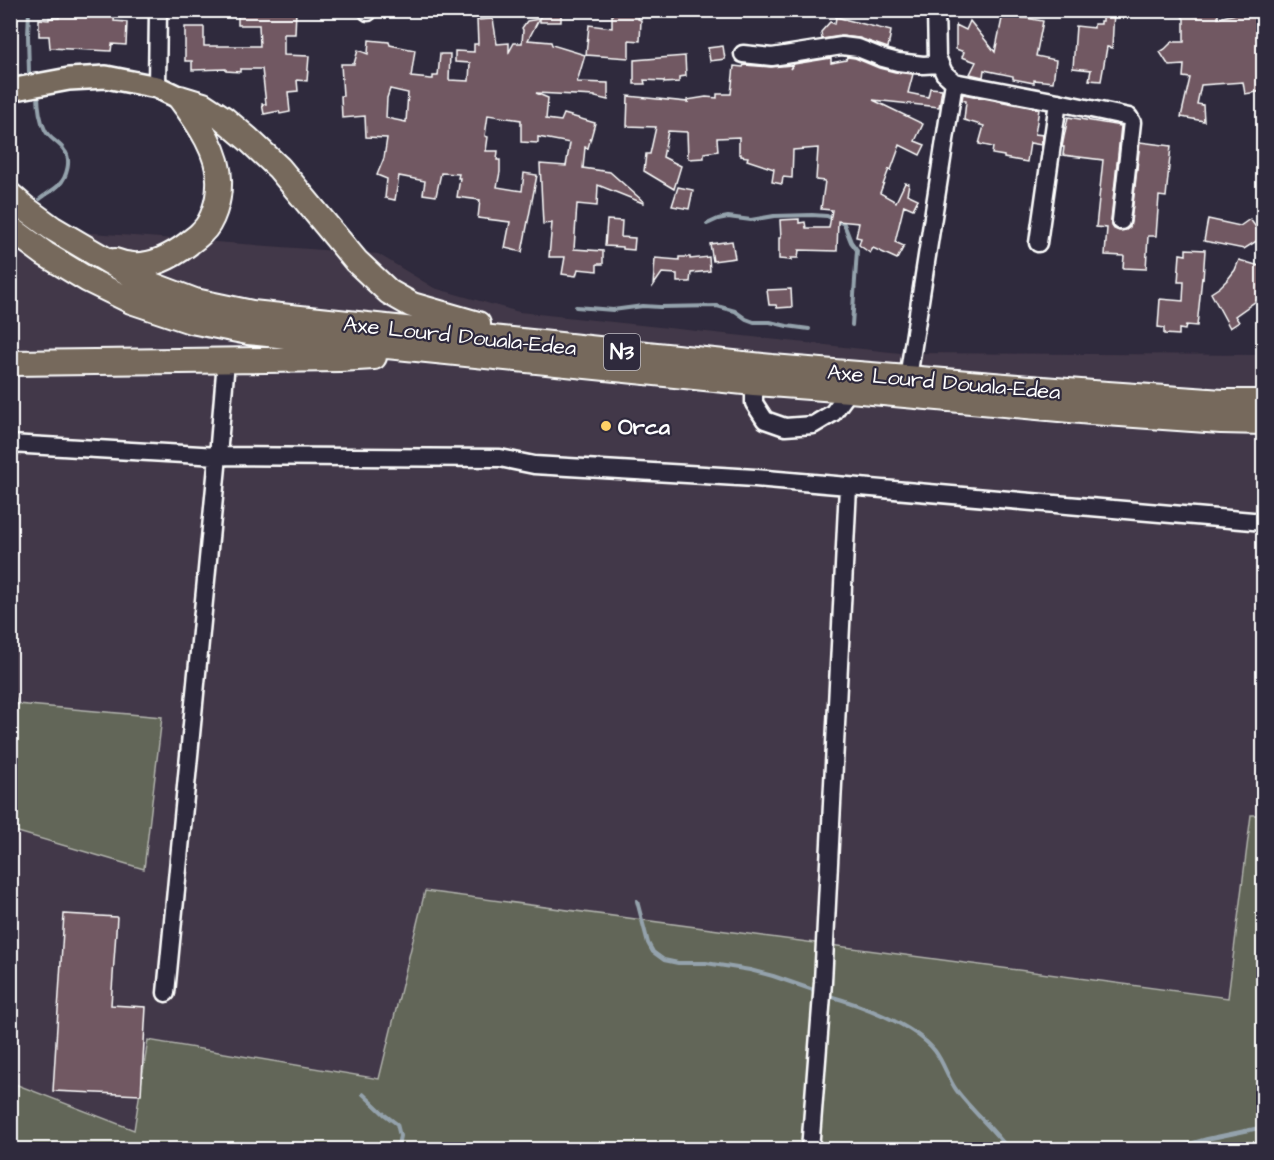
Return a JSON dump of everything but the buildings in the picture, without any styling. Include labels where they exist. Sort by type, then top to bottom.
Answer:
[{"type":"highway","points":[[85,249],[125,265],[144,266],[161,261],[180,250],[204,231],[215,210],[220,184],[215,158],[202,131],[180,98]]},
{"type":"highway","points":[[180,98],[203,105],[248,139],[279,168],[356,261],[389,292],[412,305],[565,346]]},
{"type":"highway","name":"Axe Lourd Douala-Edea","points":[[10,195],[52,228],[142,281],[195,301],[252,313],[772,367],[1222,402],[1263,402]]},
{"type":"highway","name":"Axe Lourd Douala-Edea","points":[[10,228],[45,254],[88,280],[131,301],[191,321],[248,332],[754,383],[1092,412],[1263,422]]},
{"type":"highway","points":[[10,363],[340,359],[443,352]]},
{"type":"main road","points":[[10,90],[69,79],[106,77],[157,87],[180,98]]},
{"type":"street","points":[[157,87],[158,10]]},
{"type":"street","points":[[936,10],[937,57],[944,73],[954,82],[1129,117],[1132,122],[1121,221]]},
{"type":"street","points":[[743,54],[771,57],[842,46],[858,48],[898,62],[939,64]]},
{"type":"street","points":[[908,378],[954,82]]},
{"type":"street","points":[[1038,243],[1058,102]]},
{"type":"street","points":[[166,993],[226,361]]},
{"type":"street","points":[[754,383],[754,403],[765,420],[785,427],[813,425],[833,413],[850,390]]},
{"type":"street","points":[[10,444],[218,456],[500,458],[534,465],[755,478],[1263,522]]},
{"type":"street","points":[[810,1149],[823,982],[848,487]]},
{"type":"shaded area","points":[[10,227],[378,254],[434,288],[519,312],[900,353],[1263,355],[1263,815],[1251,815],[1228,998],[426,891],[379,1079],[148,1040],[135,1130],[11,1082],[11,830],[144,869],[161,717],[16,704],[10,678]]},
{"type":"green space","points":[[10,678],[17,704],[162,717],[144,869],[11,830]]},
{"type":"green space","points":[[1251,815],[1263,815],[1263,1149],[11,1149],[10,1082],[134,1130],[148,1040],[379,1079],[425,891],[1228,998]]},
{"type":"waterway","points":[[29,10],[29,72]]},
{"type":"waterway","points":[[38,93],[39,112],[43,125],[49,136],[64,150],[68,158],[62,182],[40,199]]},
{"type":"waterway","points":[[707,224],[728,217],[751,220],[774,216],[812,215],[827,216],[844,224],[857,250],[852,325]]},
{"type":"waterway","points":[[576,307],[613,310],[643,306],[717,306],[735,311],[754,322],[770,322],[809,329]]},
{"type":"waterway","points":[[637,901],[648,943],[653,952],[664,960],[678,963],[706,963],[750,970],[819,992]]},
{"type":"waterway","points":[[826,995],[885,1016],[926,1041],[935,1051],[957,1091],[1009,1150]]},
{"type":"waterway","points":[[363,1094],[397,1124],[400,1136],[397,1150]]},
{"type":"waterway","points":[[1169,1150],[1264,1127]]},
{"type":"place","name":"Orca","points":[[606,426]]}]
